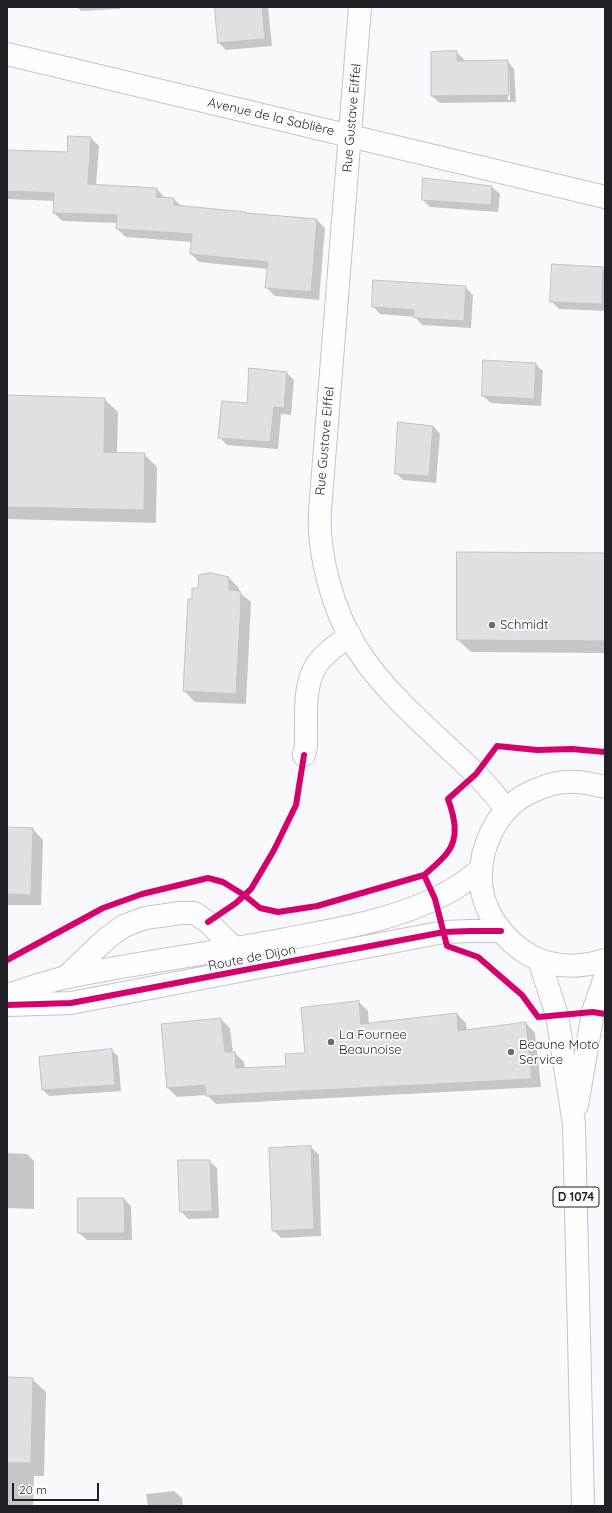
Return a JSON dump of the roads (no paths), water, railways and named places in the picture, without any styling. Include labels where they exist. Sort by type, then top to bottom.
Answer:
[{"type":"main road","name":"Rue Gustave Eiffel","points":[[360,7],[351,136],[321,498],[320,531],[324,564],[334,601],[365,662],[395,696],[476,774],[507,809]]},
{"type":"main road","name":"Avenue de la Sablière","points":[[7,54],[605,197]]},
{"type":"main road","points":[[304,755],[306,746],[308,687],[317,664],[330,650],[350,635]]},
{"type":"main road","points":[[605,787],[586,782],[565,782],[543,786],[524,795],[507,809],[494,826],[485,847],[481,869],[482,891],[489,912],[501,931],[518,948],[539,960],[564,966],[590,965],[605,960]]},
{"type":"main road","name":"Route de Dijon","points":[[7,995],[66,977],[235,949],[330,931],[406,910],[435,899],[458,886],[481,869]]},
{"type":"main road","points":[[66,977],[106,938],[124,926],[145,918],[181,913],[194,913],[208,922],[235,949]]},
{"type":"main road","name":"Route de Dijon","points":[[7,1005],[71,1003],[444,932],[501,931]]},
{"type":"main road","name":"D 1074","points":[[539,960],[557,1015],[574,1124],[583,1506]]},
{"type":"main road","name":"D 1074","points":[[574,1124],[593,1012],[605,977]]},
{"type":"place","name":"Schmidt","points":[[492,625]]},
{"type":"place","name":"La Fournee Beaunoise","points":[[331,1042]]},
{"type":"place","name":"Beaune Moto Service","points":[[511,1052]]}]
